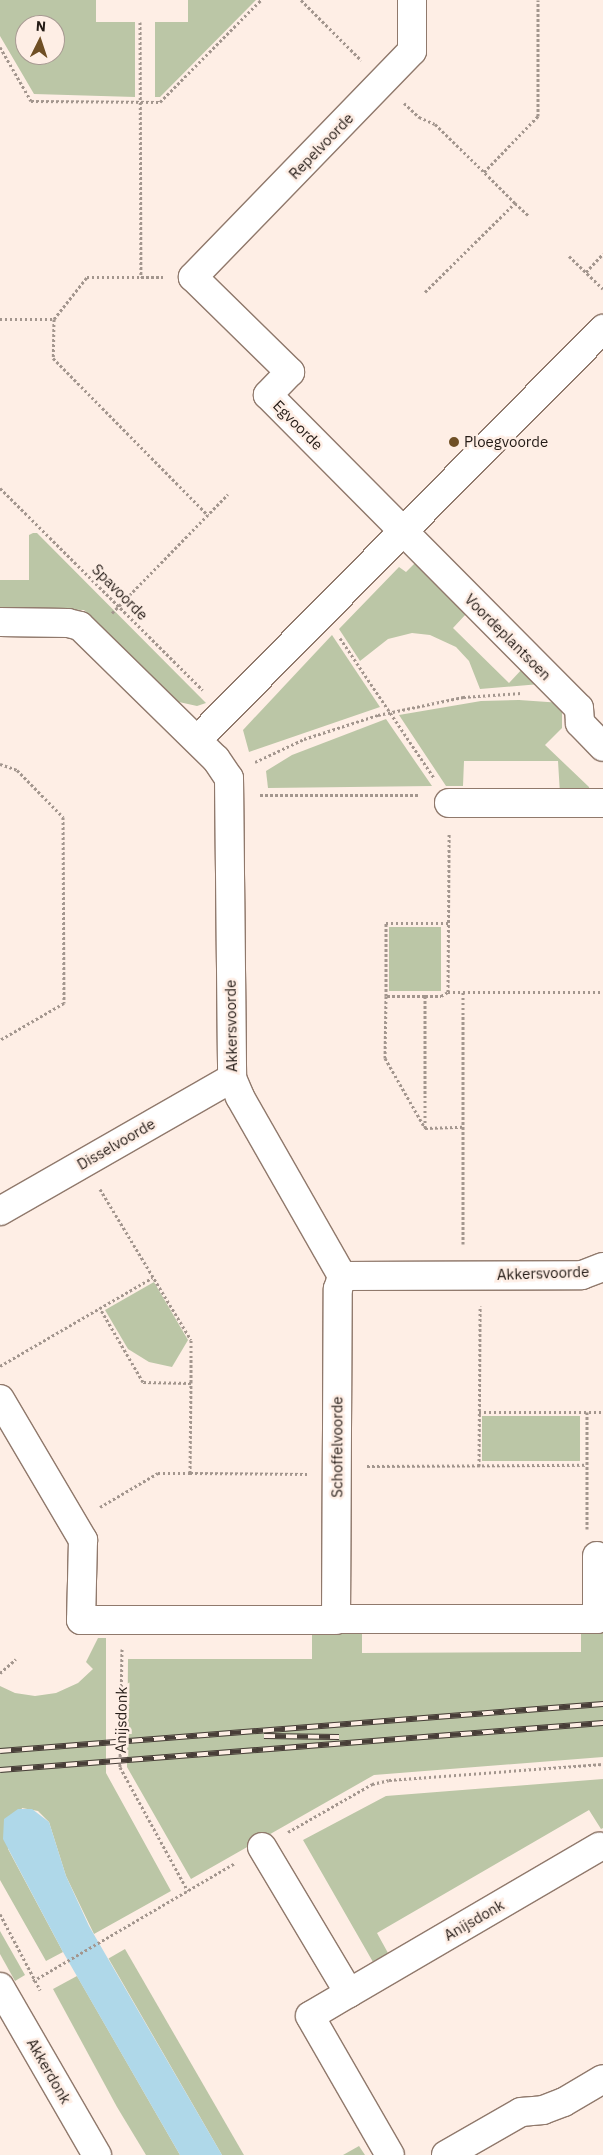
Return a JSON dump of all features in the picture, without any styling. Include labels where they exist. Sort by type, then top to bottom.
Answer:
[{"type":"street","name":"Repelvoorde","points":[[193,277],[412,51],[412,4]]},
{"type":"street","name":"Egvoorde","points":[[193,277],[290,372],[268,395],[403,531]]},
{"type":"street","points":[[197,740],[603,329]]},
{"type":"street","name":"Voordeplantsoen","points":[[403,531],[579,708],[580,723],[603,747]]},
{"type":"street","points":[[0,622],[68,623],[91,634],[197,740],[230,786]]},
{"type":"street","name":"Akkersvoorde","points":[[230,786],[230,1061],[232,1078],[240,1097],[342,1276],[582,1275],[603,1267]]},
{"type":"street","points":[[448,797],[603,803]]},
{"type":"street","name":"Disselvoorde","points":[[0,1211],[232,1078]]},
{"type":"street","name":"Schoffelvoorde","points":[[336,1620],[338,1289],[342,1276]]},
{"type":"street","points":[[0,1399],[83,1540],[81,1620],[597,1619],[597,1556]]},
{"type":"street","points":[[262,1847],[349,1993]]},
{"type":"street","name":"Anijsdonk","points":[[390,2155],[310,2016],[599,1847]]},
{"type":"street","name":"Akkerdonk","points":[[0,1986],[97,2155]]},
{"type":"street","points":[[446,2155],[521,2112],[543,2110],[564,2102],[603,2079]]},
{"type":"path","points":[[0,46],[31,101],[160,102],[261,0]]},
{"type":"path","points":[[301,0],[419,117],[435,124],[528,215]]},
{"type":"path","points":[[484,172],[538,116],[538,0]]},
{"type":"path","points":[[140,22],[142,277]]},
{"type":"path","points":[[425,292],[515,203]]},
{"type":"path","points":[[586,272],[603,254]]},
{"type":"path","points":[[569,256],[603,289]]},
{"type":"path","points":[[193,277],[87,277],[54,319],[53,358],[208,515]]},
{"type":"path","points":[[0,319],[54,319]]},
{"type":"path","name":"Spavoorde","points":[[0,488],[225,712]]},
{"type":"path","points":[[91,634],[228,494]]},
{"type":"path","points":[[323,613],[448,797],[448,992]]},
{"type":"path","points":[[230,786],[266,756],[304,739],[390,712],[481,695],[565,693]]},
{"type":"path","points":[[0,764],[17,770],[63,817],[64,983],[64,1003],[0,1040]]},
{"type":"path","points":[[230,786],[448,797]]},
{"type":"path","points":[[425,1128],[386,1058],[386,924],[448,923]]},
{"type":"path","points":[[386,996],[441,996],[448,992],[603,992]]},
{"type":"path","points":[[463,992],[463,1127],[479,1412],[478,1466]]},
{"type":"path","points":[[425,996],[425,1128]]},
{"type":"path","points":[[425,1128],[463,1127]]},
{"type":"path","points":[[85,1162],[152,1278],[155,1277],[192,1340],[190,1473]]},
{"type":"path","points":[[0,1366],[152,1278]]},
{"type":"path","points":[[100,1308],[144,1382],[191,1383]]},
{"type":"path","points":[[479,1412],[603,1412]]},
{"type":"path","points":[[587,1412],[587,1555],[597,1556]]},
{"type":"path","points":[[73,1523],[158,1473],[587,1465]]},
{"type":"path","name":"Anijsdonk","points":[[123,1621],[120,1767],[188,1891]]},
{"type":"path","points":[[0,1674],[16,1659]]},
{"type":"path","points":[[0,1914],[36,1979],[262,1847],[380,1782],[603,1764]]},
{"type":"green space","points":[[0,0],[96,0],[96,22],[135,22],[135,97],[34,94],[17,65],[65,65],[65,15],[15,15],[15,62],[0,36]]},
{"type":"green space","points":[[188,0],[256,0],[160,97],[155,97],[155,22],[188,22]]},
{"type":"green space","points":[[37,533],[206,703],[197,706],[179,702],[84,610],[0,608],[0,580],[29,580],[29,535]]},
{"type":"green space","points":[[416,562],[466,614],[453,628],[509,683],[524,667],[540,684],[480,689],[469,661],[456,647],[430,635],[412,633],[388,639],[360,661],[339,629],[399,567],[406,572]]},
{"type":"green space","points":[[332,635],[380,707],[249,752],[243,730]]},
{"type":"green space","points":[[519,700],[562,703],[562,728],[545,745],[589,787],[590,793],[560,794],[558,761],[464,761],[463,786],[446,786],[399,715],[481,701]]},
{"type":"green space","points":[[386,719],[432,786],[268,788],[266,771],[292,755]]},
{"type":"green space","points":[[389,927],[441,927],[441,991],[389,991]]},
{"type":"green space","points":[[154,1282],[188,1340],[172,1367],[149,1362],[128,1349],[105,1310]]},
{"type":"green space","points":[[482,1416],[580,1416],[580,1461],[482,1461]]},
{"type":"green space","points":[[581,1630],[603,1630],[603,1757],[374,1775],[191,1879],[127,1767],[128,1659],[312,1659],[312,1631],[362,1631],[362,1653],[581,1652]]},
{"type":"green space","points":[[98,1638],[106,1638],[106,1773],[171,1891],[94,1934],[66,1876],[49,1822],[38,1811],[22,1808],[8,1849],[63,1952],[46,1961],[0,1880],[0,1686],[15,1693],[35,1696],[56,1693],[78,1683],[93,1669],[86,1662]]},
{"type":"green space","points":[[603,1779],[603,1828],[601,1829],[589,1810],[377,1933],[388,1953],[373,1962],[303,1840],[386,1796]]},
{"type":"green space","points":[[0,1931],[25,1975],[15,1981],[0,1954]]},
{"type":"green space","points":[[125,1949],[244,2155],[222,2155],[109,1958]]},
{"type":"green space","points":[[77,1976],[180,2155],[146,2155],[117,2107],[53,1989]]},
{"type":"green space","points":[[359,2146],[365,2155],[343,2155]]},
{"type":"water","points":[[18,1809],[32,1809],[49,1822],[66,1876],[89,1926],[222,2155],[180,2155],[63,1952],[3,1839],[4,1819]]},
{"type":"railway","points":[[0,1751],[603,1704]]},
{"type":"railway","points":[[0,1770],[603,1723]]},
{"type":"railway","points":[[264,1736],[339,1737]]},
{"type":"place","name":"Ploegvoorde","points":[[454,442]]}]
